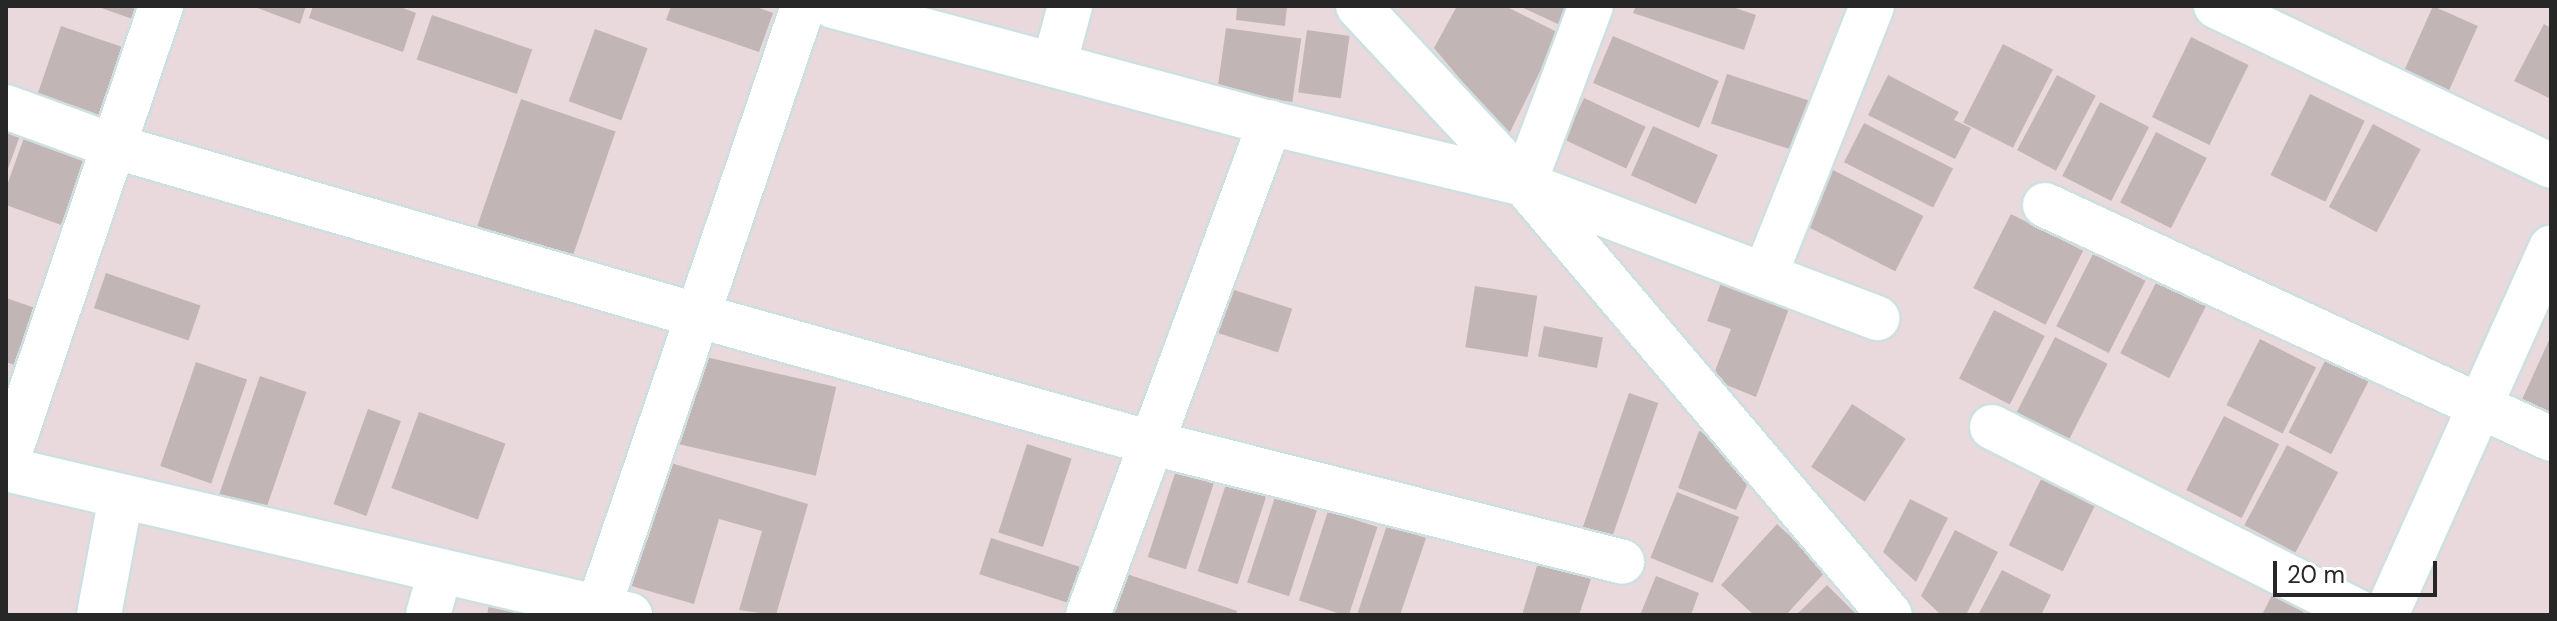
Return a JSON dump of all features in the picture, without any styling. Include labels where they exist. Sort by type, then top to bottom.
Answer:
[{"type":"street","points":[[161,6],[6,467],[440,573],[614,611],[696,315],[803,6]]},
{"type":"street","points":[[833,6],[1270,123],[1524,184],[1877,318]]},
{"type":"street","points":[[1054,65],[1070,6]]},
{"type":"street","points":[[1358,6],[1524,184],[1890,615]]},
{"type":"street","points":[[1524,184],[1591,6]]},
{"type":"street","points":[[1765,275],[1872,6]]},
{"type":"street","points":[[2216,6],[2551,166]]},
{"type":"street","points":[[6,107],[113,146],[696,315],[1149,442],[1622,562]]},
{"type":"street","points":[[1088,615],[1149,442],[1270,123]]},
{"type":"street","points":[[2045,205],[2551,439]]},
{"type":"street","points":[[2386,615],[2551,247]]},
{"type":"street","points":[[1992,427],[2364,615]]},
{"type":"street","points":[[99,615],[121,496]]},
{"type":"street","points":[[428,615],[440,573]]},
{"type":"building","points":[[96,6],[140,6],[135,20]]},
{"type":"building","points":[[252,6],[306,6],[300,24]]},
{"type":"building","points":[[313,6],[398,6],[416,13],[403,52],[309,18]]},
{"type":"building","points":[[671,6],[754,6],[773,13],[759,52],[666,20]]},
{"type":"building","points":[[1237,6],[1287,6],[1285,26],[1236,20]]},
{"type":"building","points":[[1457,6],[1505,6],[1559,33],[1508,136],[1434,48]]},
{"type":"building","points":[[1519,6],[1569,6],[1560,25]]},
{"type":"building","points":[[1636,6],[1730,6],[1756,15],[1744,50],[1633,13]]},
{"type":"building","points":[[2433,6],[2478,26],[2444,102],[2399,82]]},
{"type":"building","points":[[432,15],[532,50],[517,94],[417,59]]},
{"type":"building","points":[[2544,24],[2551,28],[2551,99],[2514,81]]},
{"type":"building","points":[[61,26],[128,49],[104,119],[37,96]]},
{"type":"building","points":[[1226,28],[1301,39],[1292,102],[1217,91]]},
{"type":"building","points":[[595,29],[648,48],[621,121],[569,101]]},
{"type":"building","points":[[1307,30],[1350,36],[1341,98],[1298,92]]},
{"type":"building","points":[[1613,36],[1719,81],[1699,128],[1593,83]]},
{"type":"building","points":[[2191,37],[2249,65],[2210,145],[2152,117]]},
{"type":"building","points":[[2003,44],[2053,69],[2013,148],[1963,122]]},
{"type":"building","points":[[1727,74],[1817,103],[1801,153],[1711,123]]},
{"type":"building","points":[[1888,75],[1959,112],[1954,120],[1971,128],[1955,159],[1868,115]]},
{"type":"building","points":[[2057,75],[2096,96],[2056,171],[2017,150]]},
{"type":"building","points":[[2310,94],[2365,121],[2325,202],[2271,175]]},
{"type":"building","points":[[1584,98],[1646,127],[1626,168],[1565,140]]},
{"type":"building","points":[[521,99],[616,132],[569,266],[475,233]]},
{"type":"building","points":[[2100,102],[2149,127],[2111,201],[2062,176]]},
{"type":"building","points":[[1864,123],[1953,168],[1933,208],[1844,162]]},
{"type":"building","points":[[2373,124],[2421,149],[2377,232],[2329,207]]},
{"type":"building","points":[[6,125],[22,130],[6,174]]},
{"type":"building","points":[[1653,126],[1718,155],[1696,204],[1631,175]]},
{"type":"building","points":[[26,132],[87,154],[61,225],[6,205],[6,188]]},
{"type":"building","points":[[2156,132],[2207,158],[2171,228],[2120,202]]},
{"type":"building","points":[[1829,168],[1923,216],[1895,271],[1801,223]]},
{"type":"building","points":[[2011,214],[2083,251],[2045,325],[1973,288]]},
{"type":"building","points":[[2093,254],[2146,281],[2109,353],[2056,326]]},
{"type":"building","points":[[1725,272],[1793,298],[1756,397],[1712,379],[1731,329],[1707,321]]},
{"type":"building","points":[[106,273],[201,306],[189,341],[94,308]]},
{"type":"building","points":[[2157,281],[2206,306],[2169,378],[2120,353]]},
{"type":"building","points":[[1219,285],[1292,309],[1278,353],[1205,329]]},
{"type":"building","points":[[1475,286],[1537,296],[1528,357],[1465,347]]},
{"type":"building","points":[[6,298],[44,311],[24,368],[6,362]]},
{"type":"building","points":[[1994,310],[2045,336],[2010,404],[1959,379]]},
{"type":"building","points":[[1544,326],[1603,337],[1597,368],[1538,356]]},
{"type":"building","points":[[2551,336],[2551,421],[2519,406]]},
{"type":"building","points":[[2055,337],[2108,364],[2068,442],[2015,415]]},
{"type":"building","points":[[2260,339],[2316,368],[2283,434],[2226,405]]},
{"type":"building","points":[[693,354],[836,387],[816,476],[673,443]]},
{"type":"building","points":[[2328,355],[2371,377],[2331,454],[2289,433]]},
{"type":"building","points":[[196,362],[247,380],[211,484],[160,466]]},
{"type":"building","points":[[260,376],[306,392],[265,512],[219,496]]},
{"type":"building","points":[[1629,393],[1658,403],[1610,542],[1581,532]]},
{"type":"building","points":[[1852,404],[1906,439],[1865,502],[1811,467]]},
{"type":"building","points":[[368,409],[401,421],[366,516],[333,504]]},
{"type":"building","points":[[419,412],[505,443],[478,520],[391,488]]},
{"type":"building","points":[[2224,416],[2279,444],[2242,518],[2186,490]]},
{"type":"building","points":[[1699,431],[1730,440],[1751,476],[1736,510],[1678,488]]},
{"type":"building","points":[[1027,444],[1072,459],[1043,547],[998,532]]},
{"type":"building","points":[[2287,445],[2338,472],[2295,553],[2244,525]]},
{"type":"building","points":[[1180,458],[1218,470],[1186,569],[1148,557]]},
{"type":"building","points":[[664,461],[808,504],[776,615],[739,610],[762,531],[719,519],[694,604],[628,585]]},
{"type":"building","points":[[2047,467],[2101,493],[2063,571],[2009,545]]},
{"type":"building","points":[[1227,481],[1267,494],[1238,584],[1198,571]]},
{"type":"building","points":[[1677,492],[1739,517],[1713,583],[1650,558]]},
{"type":"building","points":[[1275,497],[1317,511],[1289,596],[1247,583]]},
{"type":"building","points":[[1910,499],[1948,518],[1916,582],[1883,552]]},
{"type":"building","points":[[1328,511],[1377,527],[1349,615],[1299,600]]},
{"type":"building","points":[[1777,524],[1827,570],[1786,615],[1754,615],[1721,585]]},
{"type":"building","points":[[1387,525],[1426,538],[1400,615],[1357,615]]},
{"type":"building","points":[[1955,530],[1998,552],[1966,615],[1941,615],[1921,596]]},
{"type":"building","points":[[991,538],[1083,568],[1072,604],[979,574]]},
{"type":"building","points":[[1541,553],[1594,570],[1579,615],[1522,615]]},
{"type":"building","points":[[2002,570],[2051,595],[2041,615],[1978,615]]},
{"type":"building","points":[[1127,574],[1237,611],[1236,615],[1113,615]]},
{"type":"building","points":[[1656,576],[1699,593],[1691,615],[1640,615]]},
{"type":"building","points":[[1827,585],[1857,615],[1796,615]]},
{"type":"building","points":[[2276,587],[2308,604],[2302,615],[2262,615]]},
{"type":"building","points":[[490,600],[549,615],[487,615]]}]
